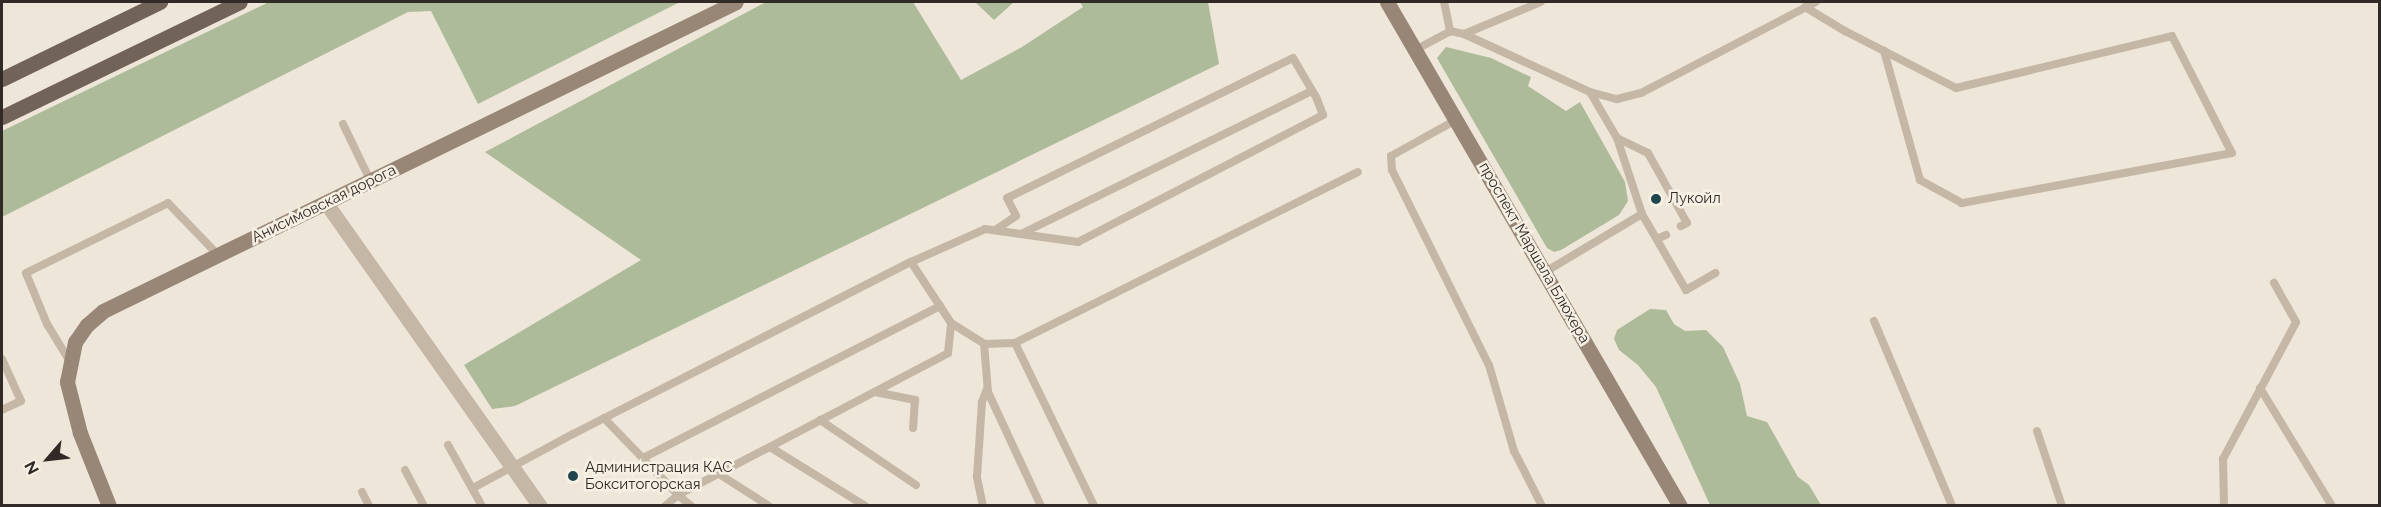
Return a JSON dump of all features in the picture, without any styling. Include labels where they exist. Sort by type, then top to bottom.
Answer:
[{"type":"main road","points":[[2,79],[159,2]]},
{"type":"main road","points":[[2,117],[240,2]]},
{"type":"street","name":"Анисимовская дорога","points":[[109,506],[72,406],[67,382],[69,360],[75,342],[87,325],[103,311],[736,2]]},
{"type":"street","name":"проспект Маршала Блюхера","points":[[1387,2],[1680,506]]},
{"type":"street","points":[[326,203],[540,506]]},
{"type":"lane","points":[[1444,2],[1450,31]]},
{"type":"lane","points":[[1464,34],[1541,2]]},
{"type":"lane","points":[[1415,50],[1450,31],[1464,34],[1590,92],[1617,99],[1641,93],[1816,2]]},
{"type":"lane","points":[[1805,7],[1956,88],[2172,36],[2232,153],[1962,204],[1920,180],[1884,51]]},
{"type":"lane","points":[[473,488],[510,466],[911,262],[985,228],[994,230],[1078,242],[1323,115],[1293,58],[1007,198],[1016,216],[994,230]]},
{"type":"lane","points":[[1022,234],[1312,91]]},
{"type":"lane","points":[[1590,92],[1617,138],[1642,214],[1686,290],[1715,273]]},
{"type":"lane","points":[[1456,120],[1391,156],[1392,170],[1489,365],[1514,451],[1542,506]]},
{"type":"lane","points":[[343,124],[371,182]]},
{"type":"lane","points":[[1617,138],[1648,153],[1687,223],[1681,226]]},
{"type":"lane","points":[[911,262],[951,323],[984,344],[1015,343],[1358,172]]},
{"type":"lane","points":[[69,360],[47,324],[26,273],[168,203],[219,255]]},
{"type":"lane","points":[[1545,272],[1642,214]]},
{"type":"lane","points":[[1657,239],[1666,235]]},
{"type":"lane","points":[[2224,506],[2223,459],[2296,322],[2274,282]]},
{"type":"lane","points":[[643,458],[940,306]]},
{"type":"lane","points":[[1874,321],[1952,506]]},
{"type":"lane","points":[[665,506],[678,495],[948,353],[951,323]]},
{"type":"lane","points":[[1015,343],[1094,506]]},
{"type":"lane","points":[[984,344],[987,387],[1041,506]]},
{"type":"lane","points":[[2,359],[21,401],[2,410]]},
{"type":"lane","points":[[983,506],[977,477],[981,402],[987,387]]},
{"type":"lane","points":[[2260,388],[2332,506]]},
{"type":"lane","points":[[875,392],[915,400],[913,428]]},
{"type":"lane","points":[[604,418],[691,506]]},
{"type":"lane","points":[[820,420],[916,485]]},
{"type":"lane","points":[[2037,431],[2062,506]]},
{"type":"lane","points":[[448,445],[482,506]]},
{"type":"lane","points":[[770,447],[865,506]]},
{"type":"lane","points":[[405,470],[424,506]]},
{"type":"lane","points":[[719,474],[769,506]]},
{"type":"lane","points":[[362,492],[369,506]]},
{"type":"green space","points":[[269,2],[680,2],[478,104],[431,11],[408,12],[2,217],[2,131]]},
{"type":"green space","points":[[766,2],[913,2],[961,80],[1022,47],[1083,7],[1080,2],[1208,2],[1219,64],[515,406],[492,409],[464,365],[641,260],[485,152]]},
{"type":"green space","points":[[975,2],[1014,2],[994,20]]},
{"type":"green space","points":[[1446,47],[1491,58],[1531,77],[1528,86],[1566,111],[1580,102],[1625,182],[1628,201],[1619,215],[1561,250],[1554,252],[1547,248],[1437,58]]},
{"type":"green space","points":[[1650,309],[1666,310],[1674,324],[1685,331],[1706,330],[1723,347],[1740,384],[1747,416],[1767,422],[1798,477],[1809,485],[1821,505],[1710,505],[1656,387],[1638,365],[1619,350],[1614,339],[1617,330]]},
{"type":"place","name":"Лукойл","points":[[1656,199]]},
{"type":"place","name":"Администрация КАС Бокситогорская","points":[[573,476]]}]
